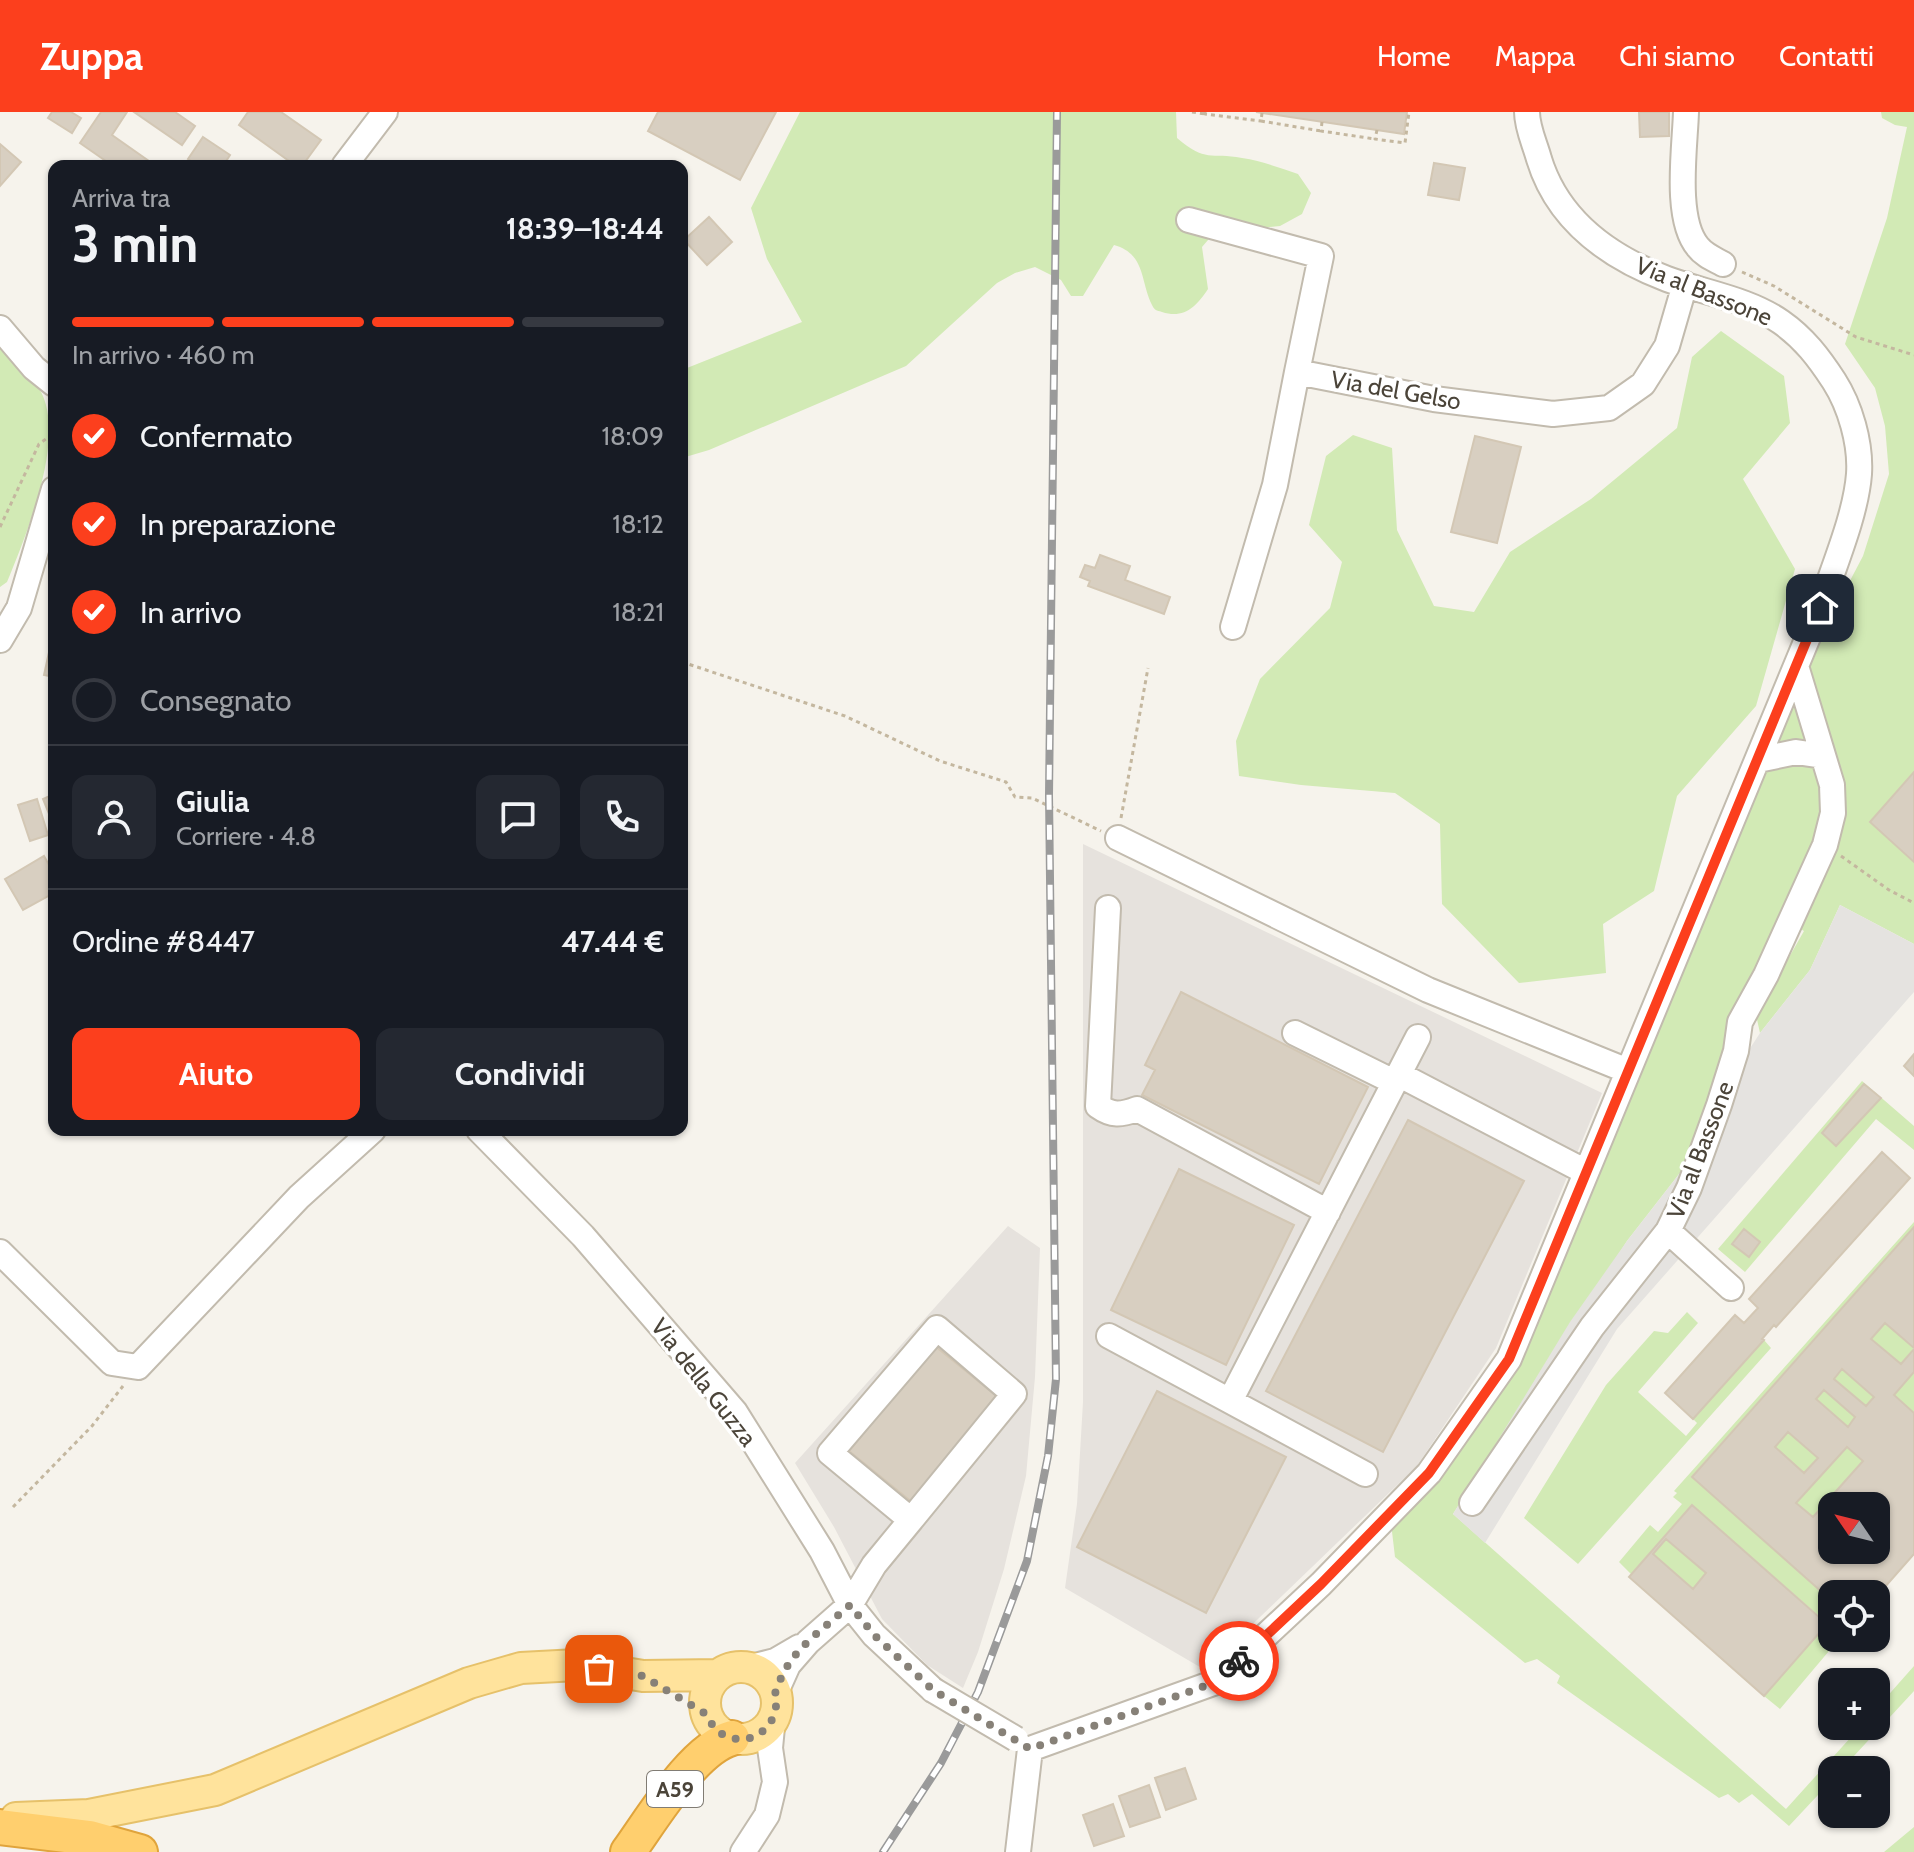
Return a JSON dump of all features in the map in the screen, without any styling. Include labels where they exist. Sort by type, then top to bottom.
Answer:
[{"type":"highway","name":"A59","points":[[628,1852],[696,1760],[716,1744],[738,1738]]},
{"type":"highway","points":[[0,1827],[90,1838],[140,1852]]},
{"type":"main road","points":[[0,1819],[89,1815],[215,1790],[469,1683],[521,1668],[577,1665],[643,1676],[718,1675]]},
{"type":"main road","points":[[643,1676],[706,1714],[716,1729],[738,1738],[762,1732],[774,1706],[765,1677],[747,1668],[727,1670],[718,1675],[706,1693],[706,1714]]},
{"type":"street","points":[[349,160],[385,112]]},
{"type":"street","name":"Via al Bassone","points":[[1023,1744],[1216,1682],[1321,1584],[1429,1473],[1509,1359],[1820,608],[1855,501],[1859,472],[1856,438],[1843,396],[1818,356],[1779,320],[1730,298],[1667,279],[1615,255],[1590,237],[1568,216],[1553,195],[1527,112]]},
{"type":"street","points":[[1686,112],[1683,199],[1689,232],[1697,246],[1723,264]]},
{"type":"street","points":[[1189,220],[1321,256],[1297,372]]},
{"type":"street","name":"Via del Gelso","points":[[1233,627],[1275,485],[1297,372],[1434,399],[1553,414],[1609,408],[1643,384],[1667,346],[1685,284]]},
{"type":"street","points":[[0,328],[34,368],[48,379]]},
{"type":"street","points":[[0,640],[19,608],[48,509]]},
{"type":"street","name":"Via al Bassone","points":[[1472,1503],[1592,1327],[1668,1231],[1689,1188],[1719,1105],[1733,1064],[1740,1022],[1766,975],[1825,845],[1830,829],[1832,785],[1796,666]]},
{"type":"street","points":[[1758,760],[1796,752],[1823,756]]},
{"type":"street","points":[[1118,838],[1428,990],[1628,1071]]},
{"type":"street","points":[[1108,908],[1098,1106],[1109,1114],[1123,1114],[1137,1109],[1328,1212]]},
{"type":"street","points":[[1295,1033],[1388,1079],[1400,1075],[1586,1172]]},
{"type":"street","points":[[1230,1401],[1418,1037]]},
{"type":"street","points":[[0,1252],[112,1363],[138,1367],[299,1197],[366,1136]]},
{"type":"street","name":"Via della Guzza","points":[[485,1136],[583,1236],[735,1412],[822,1551],[850,1605],[874,1635],[933,1690],[1023,1744]]},
{"type":"street","points":[[1668,1231],[1731,1288]]},
{"type":"street","points":[[743,1852],[767,1815],[775,1782],[770,1748],[774,1706],[788,1665],[808,1642],[850,1605],[874,1565],[911,1520],[1014,1394],[937,1328],[830,1453],[911,1520]]},
{"type":"street","points":[[1109,1336],[1365,1474]]},
{"type":"street","points":[[747,1668],[775,1661],[808,1642]]},
{"type":"street","points":[[738,1738],[775,1782]]},
{"type":"street","points":[[1018,1852],[1023,1744]]},
{"type":"path","points":[[1192,112],[1405,143],[1409,112]]},
{"type":"path","points":[[1261,121],[1262,113]]},
{"type":"path","points":[[1321,131],[1322,122]]},
{"type":"path","points":[[1375,139],[1377,130]]},
{"type":"path","points":[[1723,264],[1774,286],[1856,337],[1914,355]]},
{"type":"path","points":[[0,527],[39,444],[48,437]]},
{"type":"path","points":[[688,664],[845,716],[940,761],[1006,782],[1015,797],[1032,798],[1118,838],[1148,668]]},
{"type":"path","points":[[1825,845],[1889,890],[1914,903]]},
{"type":"path","points":[[13,1507],[92,1426],[138,1367]]},
{"type":"shaded area","points":[[1083,844],[1602,1093],[1496,1348],[1417,1466],[1205,1670],[1065,1588],[1077,1504],[1083,1402]]},
{"type":"shaded area","points":[[1840,905],[1914,944],[1914,992],[1617,1329],[1485,1543],[1453,1514],[1570,1322],[1627,1241],[1690,1160],[1712,1107],[1760,1033],[1810,970]]},
{"type":"shaded area","points":[[1008,1226],[1040,1248],[1035,1377],[1026,1476],[1004,1569],[978,1652],[963,1688],[927,1665],[882,1619],[834,1527],[795,1463]]},
{"type":"green space","points":[[800,112],[1176,112],[1177,138],[1195,151],[1257,161],[1298,174],[1311,193],[1302,214],[1280,226],[1214,233],[1202,247],[1208,289],[1194,306],[1183,313],[1170,314],[1155,309],[1137,262],[1124,249],[1114,245],[1083,296],[1071,296],[1061,280],[1035,267],[997,283],[906,366],[688,456],[688,368],[802,322],[767,259],[751,208]]},
{"type":"green space","points":[[1881,112],[1914,112],[1914,944],[1840,905],[1810,970],[1760,1033],[1756,1015],[1804,931],[1782,917],[1690,1160],[1627,1241],[1453,1514],[1786,1809],[1818,1774],[1818,1795],[1789,1826],[1752,1794],[1739,1803],[1728,1794],[1719,1798],[1557,1683],[1560,1676],[1537,1659],[1525,1663],[1395,1557],[1391,1523],[1452,1463],[1511,1376],[1757,778],[1833,613],[1863,556],[1889,474],[1885,426],[1875,388],[1845,344],[1887,218],[1907,127],[1882,118]]},
{"type":"green space","points":[[1721,331],[1784,376],[1790,423],[1743,479],[1795,569],[1756,706],[1677,796],[1654,891],[1603,924],[1606,973],[1519,983],[1442,904],[1440,824],[1395,793],[1239,776],[1236,741],[1260,679],[1330,608],[1342,562],[1309,525],[1326,456],[1353,435],[1392,448],[1397,530],[1434,606],[1474,612],[1510,552],[1591,499],[1677,428],[1692,357]]},
{"type":"green space","points":[[0,339],[41,392],[47,412],[48,444],[33,514],[7,582],[0,587]]},
{"type":"green space","points":[[1862,1081],[1914,1126],[1914,1150],[1876,1119],[1745,1272],[1718,1249]]},
{"type":"green space","points":[[1914,1222],[1914,1227],[1692,1476],[1818,1588],[1818,1615],[1692,1505],[1631,1574],[1619,1562],[1650,1525],[1658,1532],[1682,1504],[1673,1497],[1677,1493],[1674,1491]]},
{"type":"green space","points":[[1687,1312],[1698,1323],[1638,1392],[1686,1436],[1697,1423],[1693,1419],[1764,1340],[1771,1348],[1578,1564],[1524,1518],[1606,1385],[1654,1331],[1668,1333]]},
{"type":"green space","points":[[1885,1323],[1914,1348],[1901,1364],[1871,1339]]},
{"type":"green space","points":[[1842,1369],[1874,1397],[1866,1406],[1834,1379]]},
{"type":"green space","points":[[1914,1372],[1914,1413],[1894,1395]]},
{"type":"green space","points":[[1824,1390],[1855,1417],[1848,1427],[1816,1399]]},
{"type":"green space","points":[[1788,1432],[1818,1458],[1804,1473],[1775,1447]]},
{"type":"green space","points":[[1847,1447],[1863,1461],[1835,1492],[1818,1492],[1818,1511],[1813,1517],[1796,1503]]},
{"type":"green space","points":[[1666,1539],[1706,1573],[1693,1589],[1653,1554]]},
{"type":"green space","points":[[1818,1633],[1818,1652],[1828,1652],[1780,1709],[1764,1696]]},
{"type":"green space","points":[[1914,1666],[1914,1691],[1890,1717],[1890,1693]]},
{"type":"green space","points":[[1848,1740],[1869,1740],[1854,1756],[1834,1756]]},
{"type":"green space","points":[[1914,1827],[1914,1852],[1884,1852]]},
{"type":"building","points":[[52,112],[71,112],[81,118],[72,133],[48,118]]},
{"type":"building","points":[[101,112],[127,112],[112,135],[147,160],[104,160],[80,143]]},
{"type":"building","points":[[134,112],[175,112],[195,126],[182,145]]},
{"type":"building","points":[[248,112],[281,112],[321,140],[306,160],[288,160],[239,125]]},
{"type":"building","points":[[658,112],[776,112],[740,180],[648,131]]},
{"type":"building","points":[[1256,112],[1407,112],[1404,134]]},
{"type":"building","points":[[1639,112],[1669,112],[1669,136],[1640,137]]},
{"type":"building","points":[[203,137],[230,155],[227,160],[188,159]]},
{"type":"building","points":[[0,144],[21,162],[0,186]]},
{"type":"building","points":[[1434,163],[1465,168],[1459,200],[1428,195]]},
{"type":"building","points":[[709,217],[732,242],[707,265],[688,244],[688,236]]},
{"type":"building","points":[[1475,436],[1521,447],[1497,543],[1451,532]]},
{"type":"building","points":[[1100,555],[1130,566],[1125,580],[1170,597],[1164,614],[1088,586],[1090,581],[1080,577],[1085,565],[1095,568]]},
{"type":"building","points":[[1914,772],[1914,862],[1870,822]]},
{"type":"building","points":[[37,799],[48,835],[30,841],[18,805]]},
{"type":"building","points":[[44,856],[48,863],[48,896],[23,910],[5,879]]},
{"type":"building","points":[[1181,992],[1368,1087],[1319,1184],[1142,1095],[1155,1070],[1145,1065]]},
{"type":"building","points":[[1914,1054],[1914,1076],[1904,1066]]},
{"type":"building","points":[[1864,1084],[1881,1098],[1836,1146],[1822,1133]]},
{"type":"building","points":[[1408,1120],[1524,1181],[1383,1452],[1266,1391]]},
{"type":"building","points":[[1882,1152],[1910,1178],[1776,1327],[1774,1325],[1693,1419],[1665,1393],[1735,1315],[1744,1323],[1758,1308],[1749,1299]]},
{"type":"building","points":[[1179,1169],[1294,1225],[1226,1365],[1111,1310]]},
{"type":"building","points":[[1914,1227],[1914,1348],[1885,1323],[1871,1339],[1901,1364],[1914,1349],[1914,1372],[1894,1395],[1914,1413],[1914,1554],[1890,1581],[1818,1580],[1818,1589],[1692,1477]],"holes":[[[1842,1369],[1874,1397],[1866,1406],[1834,1379]],[[1824,1390],[1855,1417],[1848,1427],[1816,1399]],[[1788,1432],[1818,1458],[1804,1473],[1775,1447]]]},
{"type":"building","points":[[1744,1229],[1760,1242],[1749,1257],[1732,1244]]},
{"type":"building","points":[[935,1346],[999,1398],[913,1503],[849,1451]]},
{"type":"building","points":[[1157,1391],[1286,1457],[1206,1613],[1077,1547]]},
{"type":"building","points":[[1692,1505],[1818,1616],[1818,1634],[1764,1696],[1629,1577]],"holes":[[[1666,1539],[1706,1573],[1693,1589],[1653,1554]]]},
{"type":"building","points":[[1185,1768],[1196,1799],[1166,1810],[1155,1778]]},
{"type":"building","points":[[1149,1785],[1160,1817],[1130,1827],[1119,1796]]},
{"type":"building","points":[[1113,1804],[1124,1836],[1094,1846],[1083,1815]]},
{"type":"railway","points":[[883,1852],[941,1763],[978,1692],[1027,1561],[1048,1456],[1056,1379],[1049,795],[1057,112]]},
{"type":"way so far","points":[[599,1669],[643,1676],[706,1714],[710,1723],[723,1735],[738,1739],[754,1737],[769,1725],[773,1717],[775,1694],[788,1665],[808,1642],[850,1605],[874,1635],[933,1690],[1030,1749],[1216,1682],[1239,1661]]},
{"type":"route","points":[[1239,1661],[1321,1584],[1429,1473],[1509,1359],[1820,608]]}]
